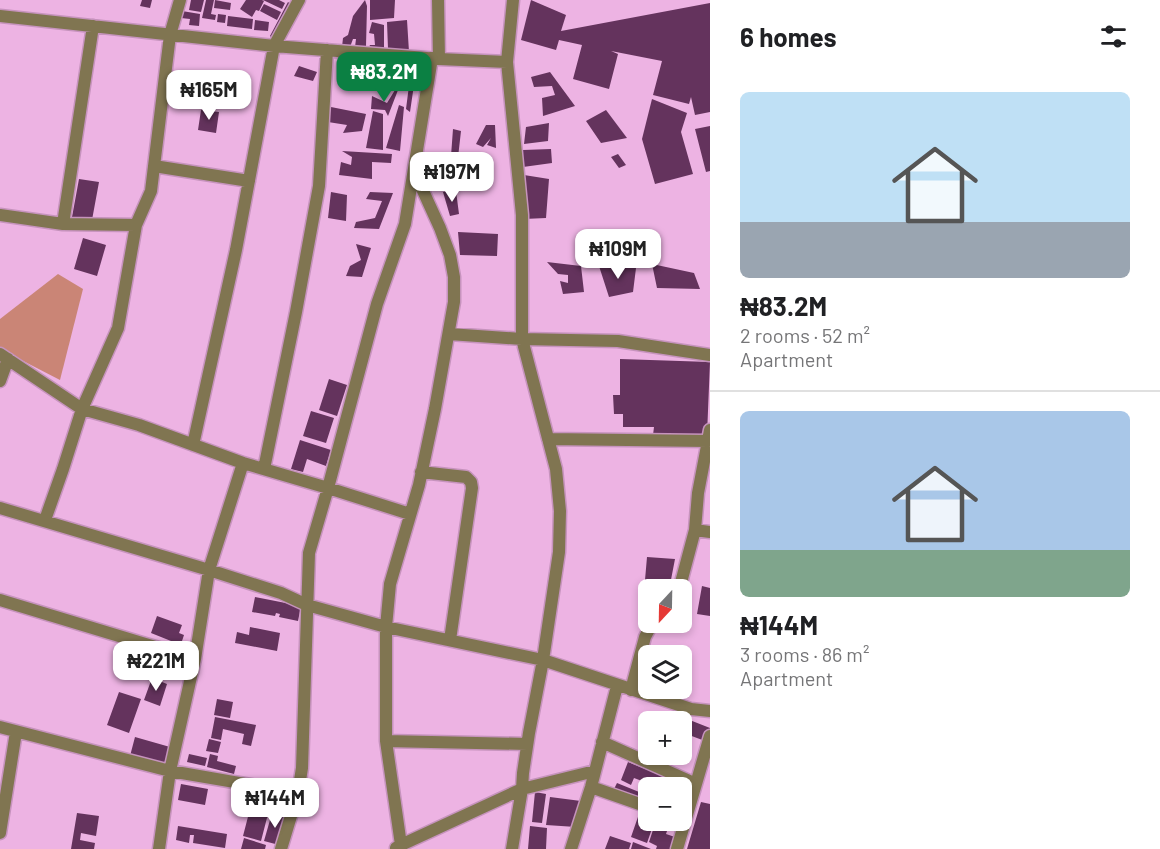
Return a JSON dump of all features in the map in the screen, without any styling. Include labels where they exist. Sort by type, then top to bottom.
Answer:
[{"type":"street","points":[[45,520],[82,409],[118,328],[136,225],[151,191],[170,35],[180,0]]},
{"type":"street","points":[[193,445],[236,250],[274,46],[299,0]]},
{"type":"street","points":[[281,849],[298,793],[302,768],[309,553],[377,304],[405,224],[436,59],[438,0]]},
{"type":"street","points":[[512,849],[559,552],[560,511],[556,469],[522,339],[522,215],[507,62],[513,0]]},
{"type":"street","points":[[0,16],[274,46],[436,59],[507,62]]},
{"type":"street","points":[[63,224],[93,26]]},
{"type":"street","points":[[264,469],[319,186],[327,50]]},
{"type":"street","points":[[154,165],[249,181]]},
{"type":"street","points":[[414,171],[450,255],[454,277],[454,302],[422,472],[390,584],[386,627],[386,741],[398,847],[522,789],[595,771]]},
{"type":"street","points":[[0,215],[63,224],[136,225]]},
{"type":"street","points":[[449,334],[522,339],[618,341],[710,355]]},
{"type":"street","points":[[0,381],[4,356],[82,409],[139,425],[243,463],[410,514]]},
{"type":"street","points":[[548,439],[709,436],[698,493],[695,530],[682,579]]},
{"type":"street","points":[[159,849],[170,771],[195,658],[209,570],[243,463]]},
{"type":"street","points":[[422,472],[466,477],[471,482],[450,640]]},
{"type":"street","points":[[0,508],[209,570],[281,593],[307,605],[386,627],[543,660],[691,709],[710,711]]},
{"type":"street","points":[[695,530],[710,532]]},
{"type":"street","points":[[0,600],[195,658]]},
{"type":"street","points":[[631,690],[647,633]]},
{"type":"street","points":[[571,849],[591,787],[617,686]]},
{"type":"street","points":[[0,727],[170,771],[298,793]]},
{"type":"street","points":[[0,833],[16,732]]},
{"type":"street","points":[[692,795],[710,736]]},
{"type":"street","points":[[386,741],[527,744]]},
{"type":"street","points":[[602,742],[696,784]]},
{"type":"street","points":[[591,787],[638,803]]},
{"type":"street","points":[[677,849],[681,831]]},
{"type":"shaded area","points":[[58,274],[83,289],[60,380],[0,349],[0,319]]},
{"type":"building","points":[[142,0],[152,0],[150,8],[140,6]]},
{"type":"building","points":[[191,0],[204,0],[201,12],[189,10]]},
{"type":"building","points":[[206,0],[214,0],[211,14],[216,15],[215,20],[202,18]]},
{"type":"building","points":[[215,0],[231,3],[230,10],[214,8]]},
{"type":"building","points":[[246,0],[264,1],[259,11],[256,10],[252,17],[240,9]]},
{"type":"building","points":[[263,0],[279,0],[285,3],[282,9]]},
{"type":"building","points":[[365,0],[367,6],[366,46],[355,47],[356,39],[353,39],[350,47],[342,47],[343,38],[348,35],[353,16]]},
{"type":"building","points":[[370,0],[395,0],[394,18],[370,20]]},
{"type":"building","points":[[531,0],[566,15],[561,31],[710,3],[710,112],[695,115],[691,97],[689,104],[653,95],[662,61],[611,51],[618,54],[609,89],[573,79],[582,45],[559,40],[556,50],[521,40]]},
{"type":"building","points":[[288,2],[292,5],[275,41],[270,36]]},
{"type":"building","points":[[264,4],[281,12],[277,20],[260,11]]},
{"type":"building","points":[[182,11],[200,14],[199,26],[189,25],[190,19],[181,18]]},
{"type":"building","points":[[218,14],[226,15],[225,23],[217,22]]},
{"type":"building","points":[[228,16],[253,19],[252,29],[227,26]]},
{"type":"building","points":[[255,20],[269,22],[268,31],[254,30]]},
{"type":"building","points":[[407,20],[409,52],[388,49],[387,22]]},
{"type":"building","points":[[372,22],[384,25],[384,48],[368,49],[370,45],[375,45],[374,34],[369,33]]},
{"type":"building","points":[[299,66],[317,72],[313,81],[294,76]]},
{"type":"building","points":[[373,71],[411,72],[404,85],[398,83],[396,77],[389,76],[386,83],[374,78]]},
{"type":"building","points":[[550,72],[575,106],[543,116],[542,98],[555,95],[552,86],[534,87],[531,77]]},
{"type":"building","points":[[410,78],[415,78],[410,112],[406,109]]},
{"type":"building","points":[[395,90],[398,90],[388,116],[385,110],[371,109],[372,96],[387,103]]},
{"type":"building","points":[[652,99],[687,113],[681,132],[693,174],[655,184],[642,139]]},
{"type":"building","points":[[399,105],[404,107],[400,151],[386,148]]},
{"type":"building","points":[[331,107],[366,114],[362,131],[343,133],[347,125],[328,122]]},
{"type":"building","points":[[201,110],[219,112],[216,133],[198,130]]},
{"type":"building","points":[[606,110],[627,138],[601,143],[586,121]]},
{"type":"building","points":[[373,111],[383,114],[383,150],[366,148]]},
{"type":"building","points":[[549,123],[548,141],[524,144],[526,127]]},
{"type":"building","points":[[486,125],[495,125],[496,148],[487,145],[491,138],[483,147],[476,144]]},
{"type":"building","points":[[710,126],[710,171],[706,172],[695,129]]},
{"type":"building","points":[[453,129],[461,131],[455,184],[449,183]]},
{"type":"building","points":[[551,149],[552,163],[523,167],[523,150]]},
{"type":"building","points":[[342,151],[392,154],[391,163],[372,162],[372,179],[339,175],[341,162],[351,165],[352,157]]},
{"type":"building","points":[[618,154],[626,165],[619,168],[611,157]]},
{"type":"building","points":[[476,162],[478,176],[475,177],[473,186],[460,184],[459,163]]},
{"type":"building","points":[[524,175],[549,179],[546,218],[524,219]]},
{"type":"building","points":[[79,179],[99,182],[92,220],[72,217]]},
{"type":"building","points":[[456,191],[459,214],[450,216],[443,192]]},
{"type":"building","points":[[331,192],[347,195],[346,221],[328,218]]},
{"type":"building","points":[[370,192],[393,193],[379,229],[354,228],[356,222],[375,218],[382,201],[366,199]]},
{"type":"building","points":[[458,232],[498,234],[497,256],[460,255]]},
{"type":"building","points":[[83,238],[106,245],[97,276],[74,269]]},
{"type":"building","points":[[356,244],[371,248],[362,277],[346,276],[350,266],[361,260]]},
{"type":"building","points":[[547,262],[581,266],[584,292],[563,294],[560,281],[568,283],[568,275],[558,274]]},
{"type":"building","points":[[652,264],[694,273],[700,289],[657,288]]},
{"type":"building","points":[[599,266],[636,268],[633,292],[609,297]]},
{"type":"building","points":[[620,359],[710,362],[707,435],[653,435],[654,427],[623,427],[623,414],[614,414],[613,395],[620,395]]},
{"type":"building","points":[[329,379],[347,385],[337,416],[319,410]]},
{"type":"building","points":[[311,411],[334,418],[326,443],[303,436]]},
{"type":"building","points":[[300,440],[331,450],[326,466],[307,459],[303,472],[291,469]]},
{"type":"building","points":[[647,557],[675,559],[671,579],[645,579]]},
{"type":"building","points":[[702,586],[710,588],[710,616],[697,614]]},
{"type":"building","points":[[255,597],[301,606],[298,621],[279,617],[280,614],[276,613],[275,616],[252,612]]},
{"type":"building","points":[[157,616],[182,625],[179,633],[184,635],[179,650],[169,647],[171,641],[151,633]]},
{"type":"building","points":[[250,627],[280,633],[277,651],[235,643],[237,632],[249,635]]},
{"type":"building","points":[[152,678],[167,684],[160,706],[144,700]]},
{"type":"building","points":[[119,692],[141,699],[129,733],[107,725]]},
{"type":"building","points":[[217,699],[233,702],[230,718],[214,715]]},
{"type":"building","points":[[215,717],[256,725],[251,746],[242,744],[244,734],[223,729],[221,740],[211,738]]},
{"type":"building","points":[[692,721],[710,728],[705,741],[692,736]]},
{"type":"building","points":[[135,737],[170,747],[164,766],[130,756]]},
{"type":"building","points":[[209,739],[221,742],[218,753],[206,751]]},
{"type":"building","points":[[189,754],[207,758],[205,766],[187,762]]},
{"type":"building","points":[[210,754],[218,756],[217,761],[236,766],[234,774],[207,767]]},
{"type":"building","points":[[628,762],[665,777],[638,777],[638,780],[634,778],[631,785],[621,780]]},
{"type":"building","points":[[617,783],[638,792],[638,801],[613,791]]},
{"type":"building","points":[[181,784],[208,789],[205,805],[178,800]]},
{"type":"building","points":[[535,792],[546,794],[542,823],[532,822]]},
{"type":"building","points":[[550,797],[581,801],[576,827],[546,825]]},
{"type":"building","points":[[701,802],[710,804],[710,849],[687,849]]},
{"type":"building","points":[[250,809],[268,814],[261,841],[243,836]]},
{"type":"building","points":[[77,813],[99,816],[96,836],[81,833],[80,840],[95,843],[94,849],[71,849]]},
{"type":"building","points":[[272,813],[287,818],[279,845],[264,841]]},
{"type":"building","points":[[638,817],[638,831],[651,831],[647,843],[631,837]]},
{"type":"building","points":[[178,826],[227,834],[225,848],[193,843],[194,835],[190,835],[189,843],[176,840]]},
{"type":"building","points":[[530,826],[547,828],[546,849],[528,849]]},
{"type":"building","points":[[653,831],[667,831],[666,834],[678,838],[674,849],[656,849],[657,846],[649,842]]},
{"type":"building","points":[[610,836],[631,843],[629,849],[605,849]]},
{"type":"building","points":[[244,838],[266,845],[265,849],[241,849]]},
{"type":"building","points":[[633,842],[651,849],[631,849]]}]
